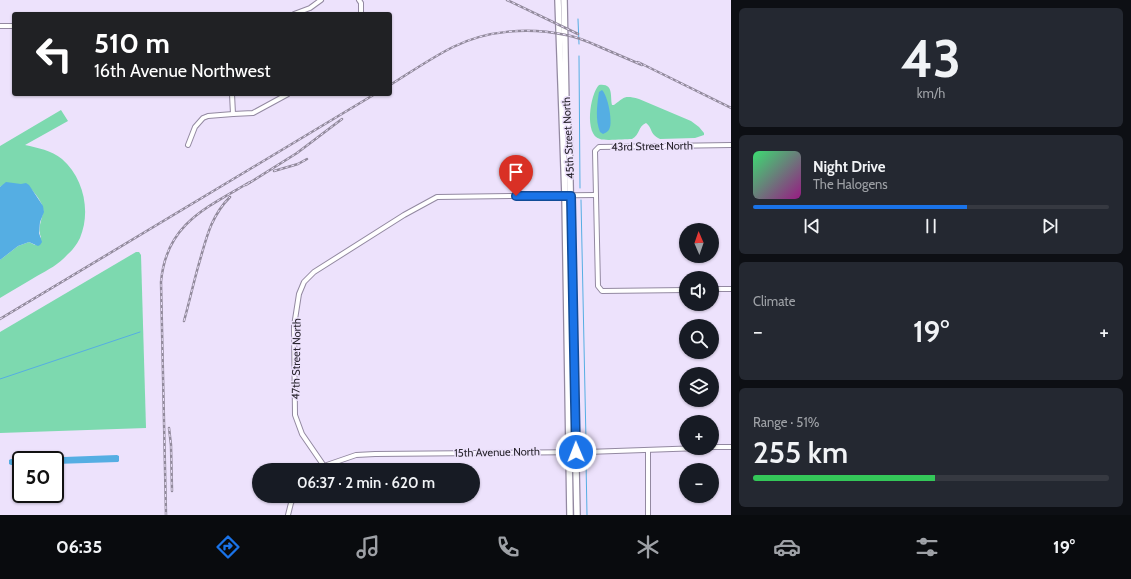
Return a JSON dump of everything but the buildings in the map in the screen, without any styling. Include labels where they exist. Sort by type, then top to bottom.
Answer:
[{"type":"main road","name":"45th Street North","points":[[558,0],[568,196],[577,515]]},
{"type":"main road","name":"45th Street North","points":[[564,0],[566,106],[569,136],[570,515]]},
{"type":"street","points":[[299,12],[310,8],[321,0]]},
{"type":"street","points":[[359,0],[361,3],[362,12]]},
{"type":"street","points":[[0,26],[12,26]]},
{"type":"street","points":[[232,96],[233,114]]},
{"type":"street","points":[[188,145],[195,127],[203,118],[208,116],[253,113],[284,96]]},
{"type":"street","name":"43rd Street North","points":[[679,290],[602,291],[598,286],[595,151],[599,147],[731,144]]},
{"type":"street","points":[[568,196],[595,195]]},
{"type":"street","name":"47th Street North","points":[[322,463],[302,434],[295,415],[294,326],[299,294],[304,282],[314,272],[404,215],[437,198],[568,196]]},
{"type":"street","points":[[719,289],[731,289]]},
{"type":"street","points":[[719,447],[731,447]]},
{"type":"street","name":"15th Avenue North","points":[[333,463],[356,455],[375,454],[576,452],[679,449]]},
{"type":"street","points":[[648,450],[648,515]]},
{"type":"street","points":[[288,515],[291,503]]},
{"type":"green space","points":[[599,85],[604,85],[609,88],[612,105],[625,98],[630,97],[639,99],[691,121],[699,127],[704,135],[695,138],[660,139],[654,135],[646,123],[643,124],[635,137],[632,139],[600,139],[595,136],[590,123],[591,105]]},
{"type":"green space","points":[[61,110],[68,121],[25,145],[53,153],[70,167],[76,176],[80,185],[85,207],[85,217],[80,238],[71,252],[60,261],[0,298],[0,260],[18,246],[29,242],[35,245],[41,237],[40,227],[43,209],[38,197],[26,184],[3,185],[0,187],[0,146]]},
{"type":"green space","points":[[136,252],[139,252],[141,255],[146,428],[0,433],[0,332]]},
{"type":"water","points":[[602,90],[608,102],[610,119],[609,130],[603,134],[600,132],[598,127],[597,117],[599,92]]},
{"type":"water","points":[[6,182],[21,184],[26,183],[29,185],[43,206],[44,212],[40,222],[39,233],[42,242],[38,246],[29,242],[18,246],[0,260],[0,187]]},
{"type":"water","points":[[117,455],[119,456],[119,461],[64,464],[64,457]]},
{"type":"water","points":[[11,459],[12,465],[9,464],[9,460]]},
{"type":"waterway","points":[[578,19],[579,44]]},
{"type":"waterway","points":[[579,56],[580,188]]},
{"type":"waterway","points":[[581,200],[586,441]]},
{"type":"waterway","points":[[0,379],[140,332]]},
{"type":"waterway","points":[[586,461],[587,515]]},
{"type":"railway","points":[[507,0],[578,34]]},
{"type":"railway","points":[[392,84],[429,60],[466,41],[508,32],[538,31],[579,38],[642,65]]},
{"type":"railway","points":[[638,62],[731,108]]},
{"type":"railway","points":[[0,319],[372,96]]},
{"type":"railway","points":[[246,185],[297,153],[342,119]]},
{"type":"railway","points":[[274,171],[298,164],[307,159]]},
{"type":"railway","points":[[166,515],[161,282],[164,262],[171,246],[180,232],[191,220],[218,200],[250,182]]},
{"type":"railway","points":[[184,321],[206,238],[213,221],[230,197]]},
{"type":"railway","points":[[169,428],[172,491]]},
{"type":"route","points":[[516,196],[571,196],[576,452]]}]
